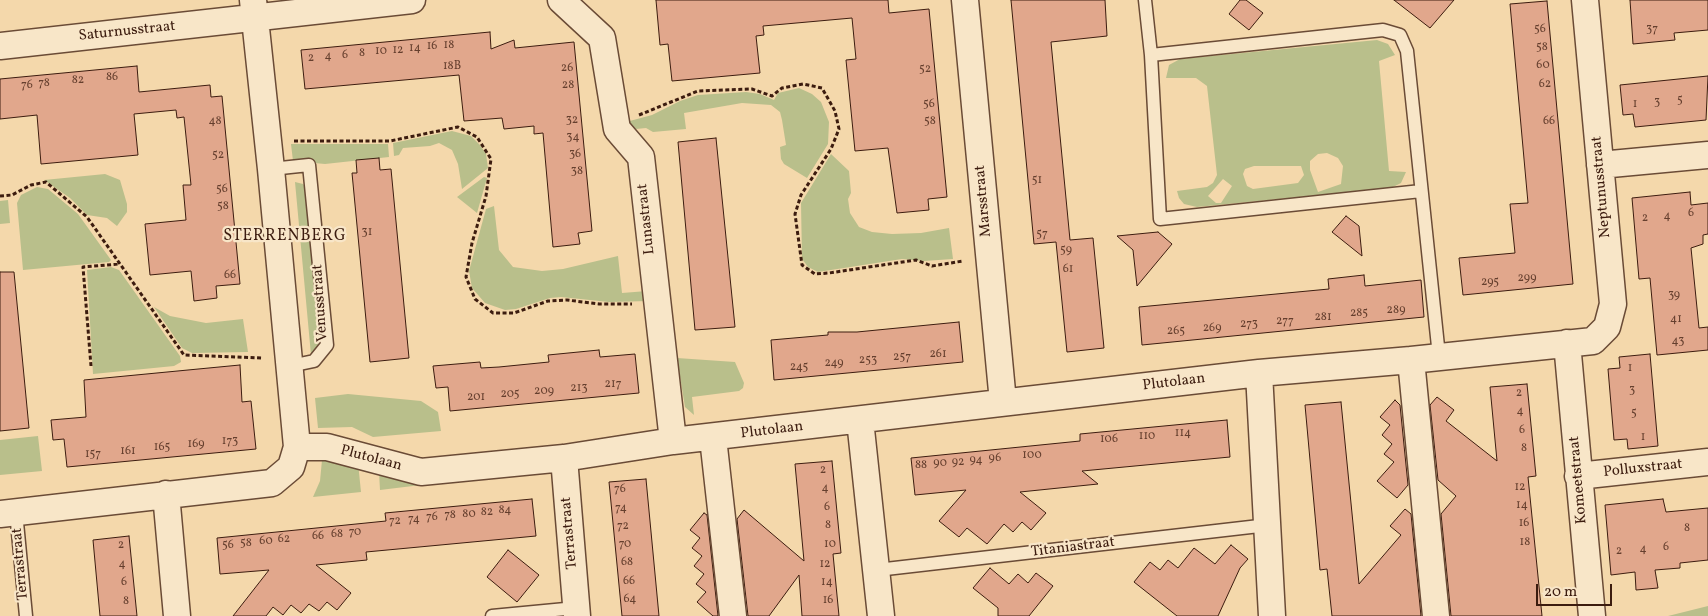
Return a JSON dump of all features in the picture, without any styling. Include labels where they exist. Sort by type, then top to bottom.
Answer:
[{"type":"street","points":[[8,513],[272,483],[291,467],[297,447],[254,9],[408,0]]},
{"type":"street","name":"Marsstraat","points":[[965,0],[1003,402]]},
{"type":"street","name":"Neptunusstraat","points":[[1567,343],[1594,341],[1607,327],[1614,304],[1585,0]]},
{"type":"street","name":"Lunastraat","points":[[576,5],[602,38],[617,129],[641,157],[673,441]]},
{"type":"street","name":"Saturnusstraat","points":[[0,46],[254,9]]},
{"type":"street","points":[[1600,164],[1708,155]]},
{"type":"street","name":"Plutolaan","points":[[297,447],[327,447],[421,472],[564,458],[673,441],[713,438],[1259,373],[1411,360],[1567,343]]},
{"type":"street","name":"Komeetstraat","points":[[1567,343],[1592,616]]},
{"type":"street","points":[[1411,360],[1436,616]]},
{"type":"street","points":[[1259,373],[1272,616]]},
{"type":"street","points":[[860,420],[881,616]]},
{"type":"street","points":[[713,438],[733,616]]},
{"type":"street","name":"Terrastraat","points":[[564,458],[577,612]]},
{"type":"street","name":"Polluxstraat","points":[[1578,476],[1708,462]]},
{"type":"street","points":[[166,494],[177,616]]},
{"type":"lane","points":[[1145,0],[1160,219],[1421,191]]},
{"type":"lane","points":[[1150,55],[1383,30],[1400,35],[1407,51],[1439,356]]},
{"type":"lane","name":"Venusstraat","points":[[271,169],[309,166],[327,345],[314,361],[289,361]]},
{"type":"lane","name":"Terrastraat","points":[[8,513],[26,616]]},
{"type":"lane","name":"Titaniastraat","points":[[877,570],[1268,525]]},
{"type":"lane","name":"Terrastraat","points":[[492,616],[577,612]]},
{"type":"path","points":[[615,123],[668,105],[679,98],[698,91],[752,89],[772,96],[782,88],[803,84],[822,88],[835,111],[839,129],[826,158],[800,196],[795,214],[802,265],[815,274],[916,260],[932,266],[951,262],[989,259]]},
{"type":"path","points":[[268,141],[390,141],[458,127],[477,137],[491,159],[486,196],[472,243],[466,277],[475,299],[493,313],[514,313],[548,301],[567,300],[599,304],[657,304]]},
{"type":"path","points":[[0,196],[12,195],[31,185],[46,182],[87,217],[184,355],[289,361]]},
{"type":"path","points":[[91,366],[83,268],[120,264]]},
{"type":"green space","points":[[1377,40],[1388,44],[1395,55],[1379,61],[1389,171],[1406,172],[1401,183],[1391,188],[1197,207],[1184,204],[1179,198],[1177,191],[1207,187],[1213,183],[1217,175],[1207,86],[1196,78],[1166,78],[1169,65],[1180,59]],"holes":[[[1327,153],[1338,158],[1343,166],[1341,184],[1318,192],[1310,170],[1310,161],[1318,154]],[[1254,166],[1301,166],[1304,175],[1298,183],[1253,189],[1247,186],[1243,174],[1245,169]],[[1223,179],[1232,186],[1221,203],[1216,203],[1208,196]]]},
{"type":"green space","points":[[799,88],[812,94],[821,102],[829,122],[828,144],[807,178],[784,164],[781,159],[780,147],[786,145],[782,120],[780,112],[771,105],[742,103],[684,113],[686,129],[653,132],[646,128],[636,129],[626,122],[652,115],[680,101],[698,95],[746,92],[760,94],[774,100],[778,93]]},
{"type":"green space","points":[[452,131],[471,136],[486,154],[488,168],[462,189],[458,164],[452,150],[439,143],[430,146],[403,148],[399,155],[394,156],[393,143]]},
{"type":"green space","points":[[291,144],[388,144],[389,157],[325,164],[293,161]]},
{"type":"green space","points":[[831,154],[849,171],[851,193],[848,199],[850,213],[859,227],[872,232],[892,234],[921,233],[949,228],[953,259],[924,261],[902,259],[818,272],[808,267],[802,259],[801,203]]},
{"type":"green space","points":[[105,174],[120,180],[127,204],[127,212],[117,226],[107,218],[87,215],[70,198],[44,180]]},
{"type":"green space","points":[[484,177],[487,178],[477,213],[457,197]]},
{"type":"green space","points":[[295,182],[303,184],[309,193],[324,342],[311,355]]},
{"type":"green space","points":[[37,187],[48,189],[78,214],[111,260],[109,262],[23,270],[17,203],[21,195]]},
{"type":"green space","points":[[8,200],[10,223],[0,224],[0,201]]},
{"type":"green space","points":[[494,206],[499,250],[513,267],[542,271],[563,269],[618,256],[622,293],[647,291],[649,301],[609,302],[561,297],[550,298],[516,309],[505,310],[485,303],[472,288],[469,271],[486,209]]},
{"type":"green space","points":[[111,267],[119,270],[180,356],[181,362],[174,366],[93,374],[87,270]]},
{"type":"green space","points":[[154,307],[170,316],[206,323],[243,319],[248,352],[192,353],[182,348]]},
{"type":"green space","points":[[677,358],[735,362],[744,383],[743,388],[739,391],[692,397],[694,415],[685,407]]},
{"type":"green space","points":[[348,394],[421,401],[438,412],[441,431],[373,437],[352,427],[318,428],[315,398]]},
{"type":"green space","points":[[38,436],[42,471],[0,475],[0,440]]},
{"type":"green space","points":[[336,458],[358,463],[361,492],[313,497],[320,481],[322,460]]},
{"type":"green space","points":[[379,472],[412,478],[421,485],[380,490]]},
{"type":"green space","points":[[1708,606],[1708,616],[1668,616]]},
{"type":"building","points":[[656,0],[888,0],[889,13],[929,9],[947,197],[928,199],[929,210],[897,213],[888,148],[855,151],[846,60],[856,59],[852,18],[763,26],[764,35],[756,36],[760,73],[672,81],[668,44],[660,45]]},
{"type":"building","points":[[1011,0],[1105,0],[1107,36],[1051,42],[1070,240],[1093,238],[1104,348],[1067,352],[1056,242],[1034,244]]},
{"type":"building","points":[[1240,0],[1246,0],[1263,13],[1249,30],[1229,14]]},
{"type":"building","points":[[1394,0],[1454,0],[1430,28]]},
{"type":"building","points":[[1630,0],[1708,0],[1708,30],[1674,33],[1675,40],[1633,44]]},
{"type":"building","points":[[1547,1],[1573,284],[1463,295],[1459,258],[1515,253],[1510,204],[1528,203],[1510,4]]},
{"type":"building","points":[[490,32],[491,49],[514,40],[515,48],[574,42],[592,231],[578,233],[580,244],[553,247],[543,133],[534,134],[534,126],[504,129],[502,118],[464,121],[459,75],[305,89],[301,50]]},
{"type":"building","points":[[137,66],[139,92],[210,85],[211,97],[222,96],[240,284],[216,286],[217,298],[194,301],[191,271],[150,275],[145,224],[186,220],[183,185],[191,185],[184,117],[177,118],[176,110],[134,114],[138,155],[41,164],[37,115],[0,119],[0,79]]},
{"type":"building","points":[[1708,76],[1706,120],[1635,127],[1633,114],[1623,115],[1620,85]]},
{"type":"building","points":[[716,138],[735,327],[695,330],[678,142]]},
{"type":"building","points":[[379,158],[380,170],[391,169],[409,358],[370,362],[352,173],[357,173],[356,160]]},
{"type":"building","points":[[1690,192],[1691,205],[1708,203],[1708,234],[1703,235],[1703,244],[1691,248],[1699,328],[1708,327],[1708,350],[1657,355],[1650,278],[1639,279],[1632,198]]},
{"type":"building","points":[[1346,216],[1359,226],[1362,256],[1332,232]]},
{"type":"building","points":[[1158,232],[1172,244],[1137,286],[1133,250],[1117,236]]},
{"type":"building","points":[[0,272],[14,272],[29,428],[0,431]]},
{"type":"building","points":[[1364,275],[1365,286],[1421,280],[1424,317],[1142,345],[1139,307],[1329,289],[1328,279]]},
{"type":"building","points":[[959,322],[963,362],[774,380],[771,340],[828,335],[828,332],[857,332]]},
{"type":"building","points":[[599,350],[600,357],[635,354],[639,393],[450,411],[448,387],[436,388],[433,366],[480,362],[481,368],[499,367],[549,362],[548,355]]},
{"type":"building","points":[[1650,354],[1658,446],[1628,449],[1627,439],[1614,440],[1608,369],[1620,368],[1619,357]]},
{"type":"building","points":[[240,365],[242,402],[251,401],[256,449],[67,467],[64,439],[53,440],[51,420],[86,417],[84,380]]},
{"type":"building","points":[[1527,384],[1536,476],[1528,477],[1542,616],[1451,616],[1441,514],[1456,496],[1438,480],[1430,405],[1437,397],[1454,410],[1446,421],[1497,461],[1490,387]]},
{"type":"building","points":[[1395,400],[1400,405],[1408,485],[1397,498],[1377,481],[1394,462],[1384,454],[1392,444],[1382,435],[1390,425],[1380,417]]},
{"type":"building","points":[[1341,402],[1359,584],[1401,535],[1390,526],[1405,509],[1411,514],[1421,616],[1332,616],[1327,569],[1320,570],[1305,405]]},
{"type":"building","points":[[1227,420],[1230,457],[1082,471],[1098,484],[1020,492],[1046,513],[1031,530],[1022,522],[1013,532],[1004,524],[987,544],[967,528],[959,537],[939,521],[966,490],[915,495],[911,458],[1080,441],[1080,434]]},
{"type":"building","points":[[832,461],[841,553],[833,554],[839,616],[802,616],[799,575],[769,616],[748,616],[737,519],[744,510],[804,561],[795,464]]},
{"type":"building","points":[[646,479],[659,616],[622,616],[609,482]]},
{"type":"building","points":[[532,499],[536,536],[366,552],[367,560],[316,565],[351,593],[337,610],[327,602],[319,611],[309,604],[301,613],[291,605],[283,615],[273,607],[266,616],[233,616],[269,570],[220,574],[217,538],[386,521],[385,513]]},
{"type":"building","points":[[1663,499],[1666,512],[1708,508],[1708,560],[1680,563],[1680,568],[1655,570],[1658,588],[1636,590],[1635,572],[1611,575],[1605,505]]},
{"type":"building","points":[[704,513],[707,515],[718,616],[713,616],[697,602],[706,592],[696,584],[704,574],[694,566],[702,556],[692,548],[700,538],[690,530]]},
{"type":"building","points":[[129,536],[137,616],[100,616],[93,540]]},
{"type":"building","points":[[1231,545],[1248,559],[1240,568],[1218,616],[1177,616],[1134,582],[1150,562],[1160,570],[1168,560],[1178,568],[1194,548],[1215,564]]},
{"type":"building","points":[[508,550],[539,575],[517,602],[487,577]]},
{"type":"building","points":[[990,568],[1009,584],[1018,574],[1028,583],[1036,573],[1053,586],[1029,616],[998,616],[998,608],[973,588]]},
{"type":"district","name":"STERRENBERG","points":[[285,237]]}]
